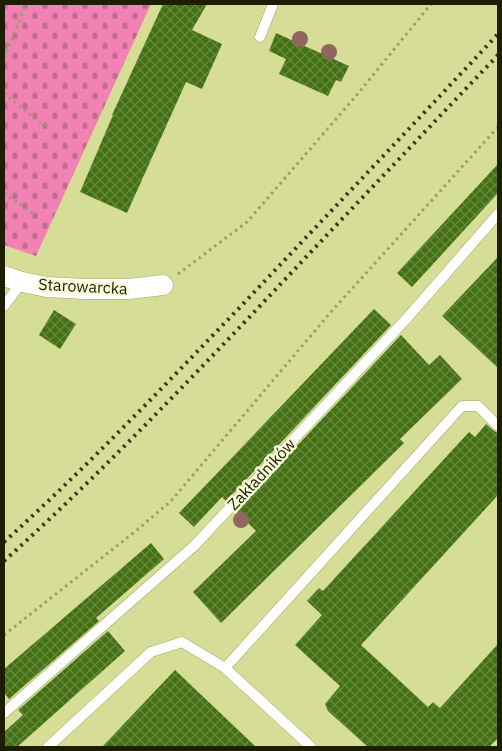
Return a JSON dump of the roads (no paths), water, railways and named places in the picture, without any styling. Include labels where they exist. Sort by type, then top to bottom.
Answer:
[{"type":"street","name":"Starowarcka","points":[[13,279],[47,287],[84,289],[129,289],[163,285]]},
{"type":"lane","points":[[260,37],[273,4]]},
{"type":"lane","name":"Zakładników","points":[[4,713],[195,545],[408,317],[498,214]]},
{"type":"lane","points":[[4,306],[13,279]]},
{"type":"lane","points":[[225,668],[462,406],[478,406],[498,426]]},
{"type":"lane","points":[[48,747],[151,652],[182,642],[225,668],[311,747]]},
{"type":"railway","points":[[4,542],[66,484],[156,394],[498,34]]},
{"type":"railway","points":[[4,561],[70,500],[165,405],[498,55]]}]
